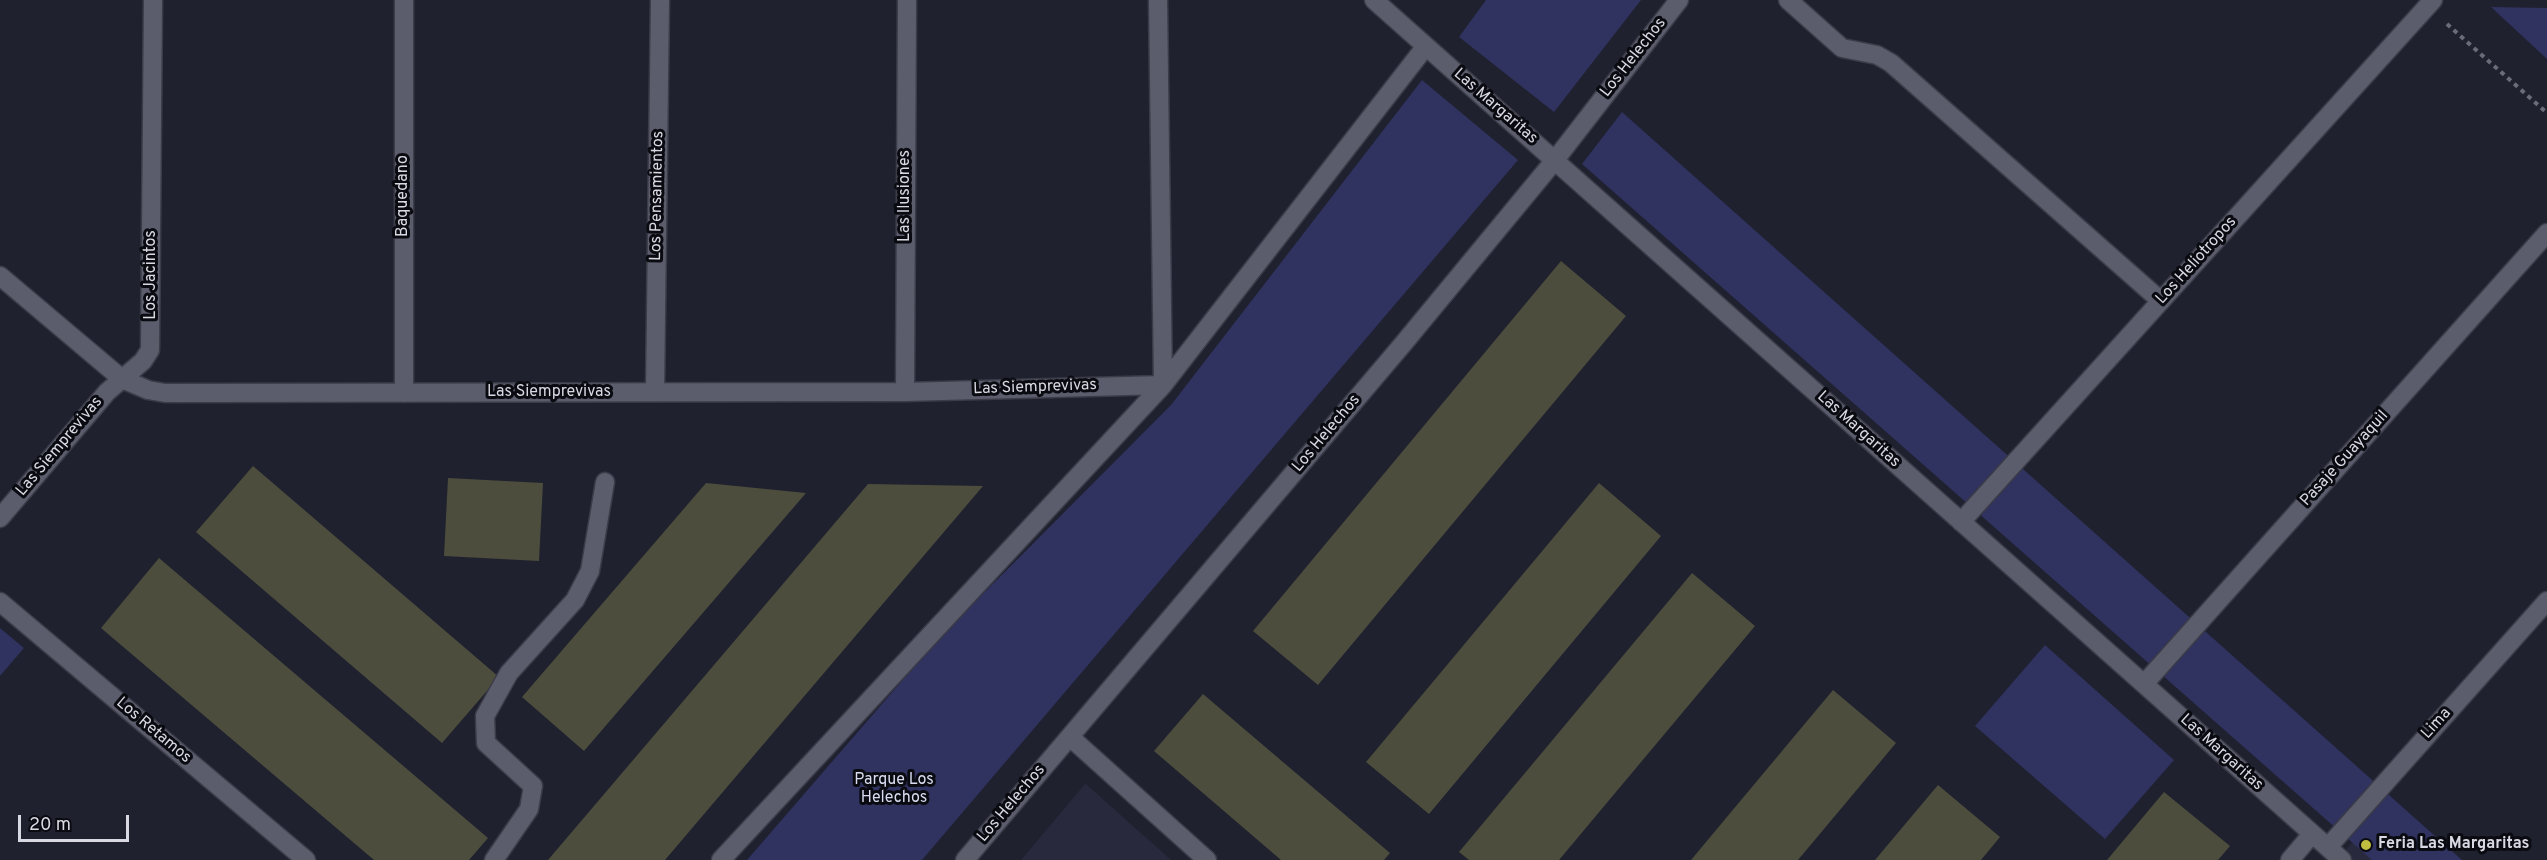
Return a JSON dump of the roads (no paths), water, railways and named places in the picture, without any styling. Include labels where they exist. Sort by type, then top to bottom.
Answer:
[{"type":"street","name":"Los Jacintos","points":[[122,379],[143,361],[150,350],[152,336],[153,0]]},
{"type":"street","name":"Baquedano","points":[[404,0],[404,393]]},
{"type":"street","name":"Los Pensamientos","points":[[655,392],[660,0]]},
{"type":"street","name":"Las Ilusiones","points":[[905,392],[907,0]]},
{"type":"street","points":[[1158,0],[1163,385]]},
{"type":"street","name":"Las Margaritas","points":[[1374,0],[2342,860]]},
{"type":"street","name":"Los Helechos","points":[[965,860],[1396,353],[1555,160],[1679,0]]},
{"type":"street","points":[[1788,0],[1842,48],[1877,55],[1891,63],[2161,301]]},
{"type":"street","name":"Los Heliotropos","points":[[1961,522],[2433,0]]},
{"type":"street","points":[[721,860],[1163,385],[1426,46]]},
{"type":"street","name":"Pasaje Guayaquil","points":[[2144,684],[2547,233]]},
{"type":"street","points":[[0,276],[122,379]]},
{"type":"street","name":"Las Siemprevivas","points":[[0,518],[107,392],[122,379],[148,390],[165,393],[905,392],[1163,385]]},
{"type":"street","points":[[494,860],[529,809],[533,786],[486,743],[485,716],[509,673],[575,600],[590,571],[605,482]]},
{"type":"street","name":"Lima","points":[[2328,848],[2547,601]]},
{"type":"street","name":"Los Retamos","points":[[0,602],[306,860]]},
{"type":"street","points":[[1070,737],[1207,860]]},
{"type":"street","points":[[2290,860],[2312,834]]},
{"type":"place","name":"Feria Las Margaritas","points":[[2366,845]]},
{"type":"park label","name":"Parque Los Helechos","points":[[894,790]]}]
